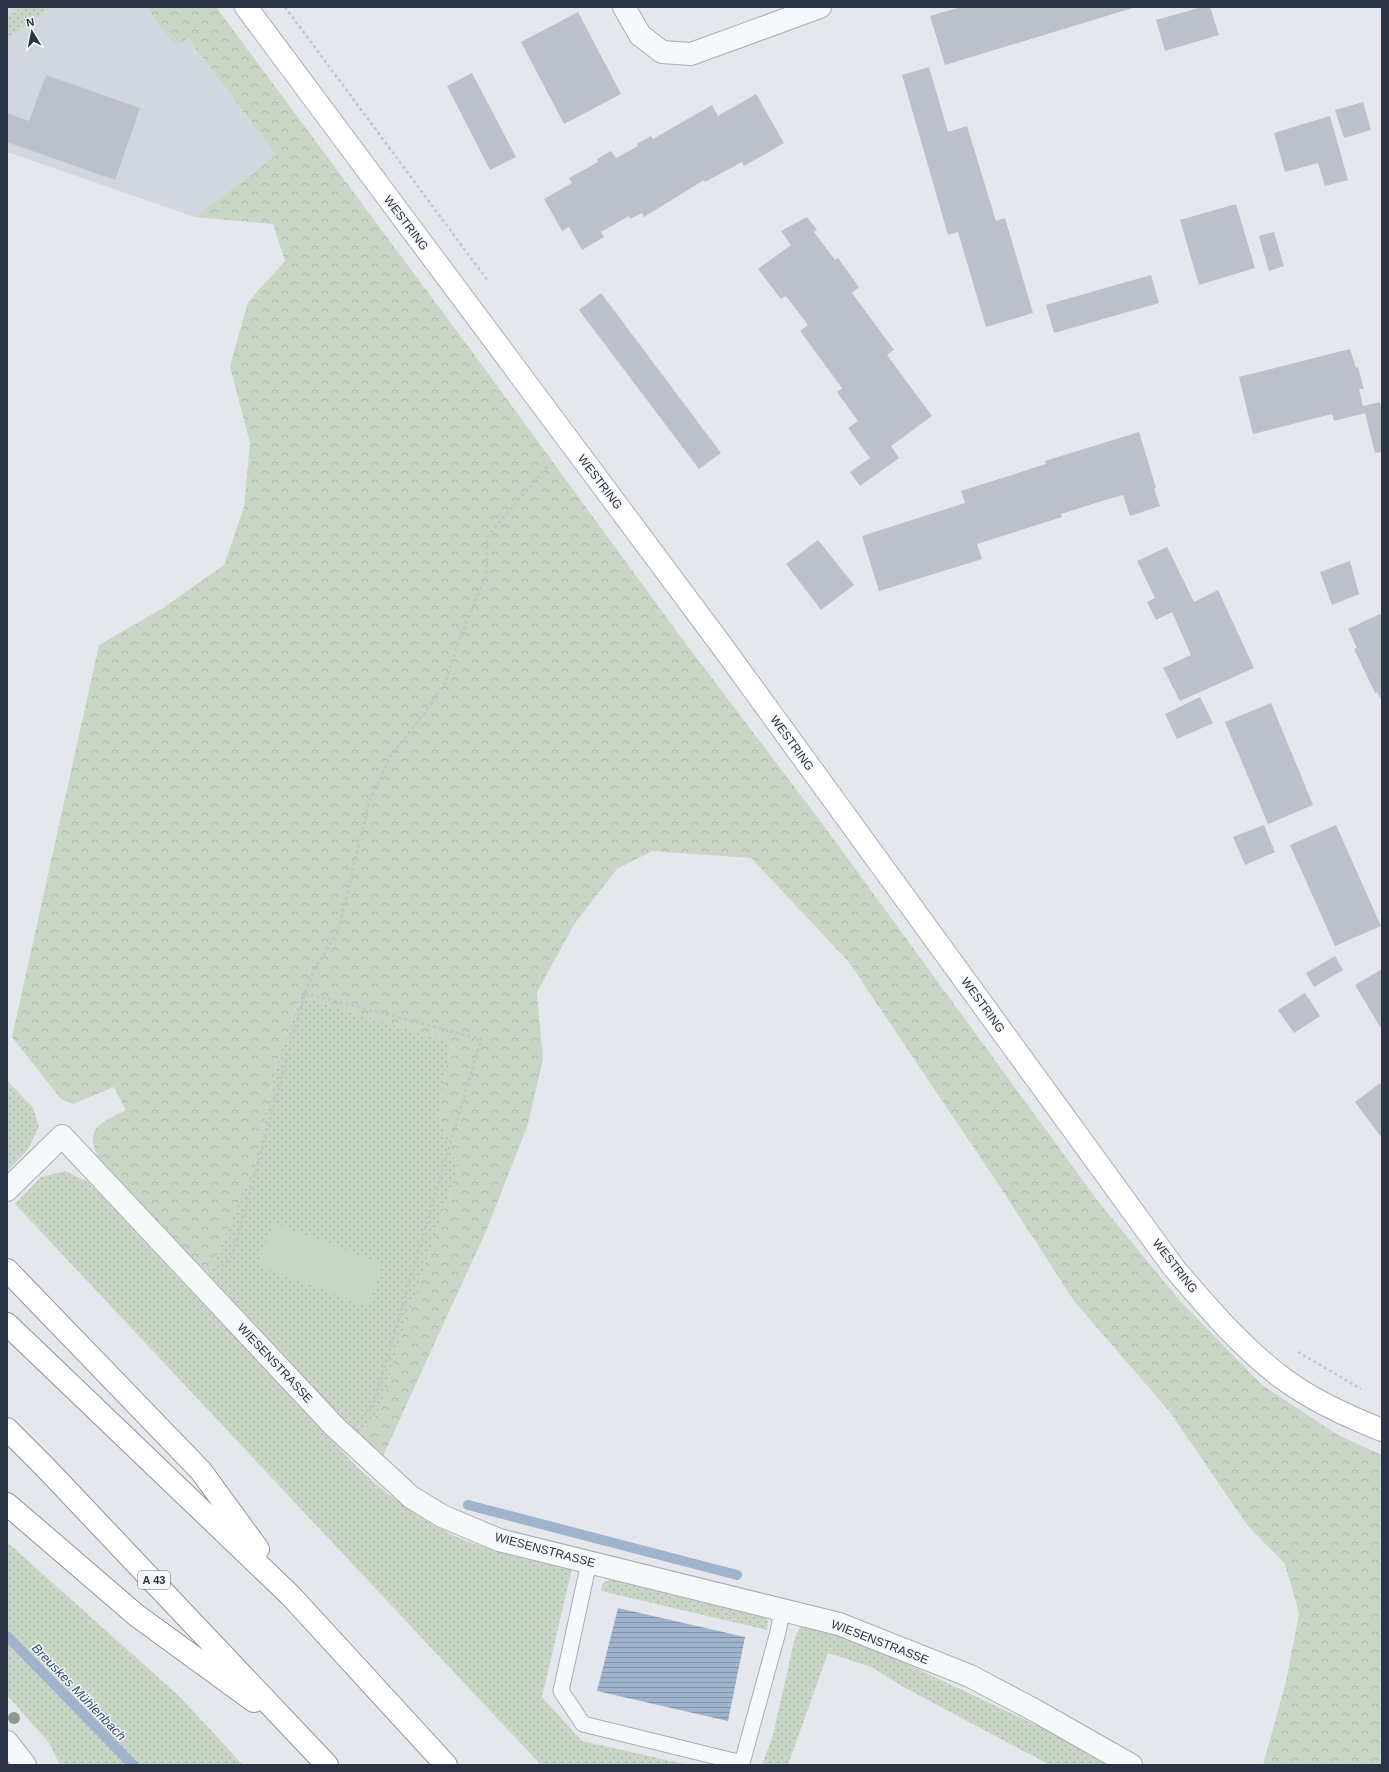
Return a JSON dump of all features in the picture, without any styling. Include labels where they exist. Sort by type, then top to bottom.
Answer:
[{"type":"main road","name":"WESTRING","points":[[246,7],[719,642],[1174,1268],[1212,1313],[1285,1380],[1326,1404],[1382,1430]]},
{"type":"main road","points":[[7,1270],[201,1471],[291,1596]]},
{"type":"main road","points":[[7,1324],[291,1596],[446,1765]]},
{"type":"main road","name":"A 43","points":[[7,1429],[45,1466],[299,1733],[327,1765]]},
{"type":"main road","points":[[7,1504],[136,1615],[299,1733]]},
{"type":"street","points":[[624,7],[640,35],[662,52],[691,54],[820,7]]},
{"type":"street","name":"WIESENSTRASSE","points":[[7,1190],[62,1136],[346,1438],[411,1497],[442,1516],[499,1540],[840,1624],[970,1676],[1036,1711],[1131,1765]]},
{"type":"street","points":[[7,1742],[25,1765]]},
{"type":"lane","points":[[589,1562],[561,1691],[583,1724],[598,1728],[742,1763],[778,1632],[782,1610]]},
{"type":"path","points":[[202,1285],[232,1257],[305,993],[314,970],[338,932],[369,802],[392,754],[424,714],[446,681],[458,642],[486,576],[487,537],[548,464]]},
{"type":"path","points":[[305,993],[482,1039],[374,1402],[346,1438]]},
{"type":"shaded area","points":[[7,7],[146,7],[176,46],[188,38],[276,155],[195,217],[7,152]]},
{"type":"green space","points":[[21,7],[51,7],[7,39],[7,17]]},
{"type":"green space","points":[[146,7],[216,7],[479,361],[680,636],[824,826],[1097,1200],[1181,1302],[1262,1385],[1338,1435],[1382,1455],[1382,1765],[1263,1765],[1286,1682],[1299,1613],[1285,1564],[1248,1526],[1169,1411],[1074,1301],[997,1182],[848,961],[751,858],[652,851],[617,869],[575,923],[537,992],[543,1059],[528,1124],[487,1229],[382,1458],[359,1437],[381,1409],[399,1342],[458,1168],[438,1116],[451,1043],[300,996],[276,1067],[256,1159],[209,1275],[98,1157],[94,1147],[94,1132],[103,1122],[126,1110],[114,1087],[73,1104],[61,1099],[12,1037],[99,645],[163,608],[224,565],[244,507],[250,443],[230,366],[248,302],[285,261],[273,224],[195,217],[276,155],[188,38],[176,47]]},
{"type":"green space","points":[[300,996],[451,1043],[438,1116],[458,1168],[399,1342],[381,1409],[359,1437],[209,1275],[256,1159],[276,1067]]},
{"type":"green space","points":[[7,1080],[33,1108],[39,1127],[28,1149],[7,1172]]},
{"type":"green space","points":[[65,1171],[88,1182],[358,1468],[399,1502],[429,1522],[461,1539],[501,1552],[572,1569],[542,1697],[582,1741],[689,1765],[541,1765],[15,1204],[41,1177]]},
{"type":"green space","points":[[274,1223],[383,1264],[367,1306],[257,1265]]},
{"type":"green space","points":[[7,1542],[179,1696],[243,1765],[60,1765],[49,1743],[7,1695]]},
{"type":"green space","points":[[612,1578],[765,1617],[768,1621],[767,1630],[601,1591],[603,1583]]},
{"type":"green space","points":[[802,1624],[863,1643],[1078,1745],[1114,1765],[1050,1765],[907,1689],[871,1667],[828,1653],[788,1765],[762,1765],[773,1735],[795,1637]]},
{"type":"water","points":[[618,1608],[745,1637],[728,1721],[597,1691]]},
{"type":"building","points":[[961,7],[1136,7],[945,65],[930,16]]},
{"type":"building","points":[[1202,7],[1210,7],[1219,35],[1165,51],[1156,20]]},
{"type":"building","points":[[578,12],[621,94],[564,124],[521,42]]},
{"type":"building","points":[[929,67],[948,132],[967,126],[996,221],[1005,218],[1033,313],[986,327],[958,232],[948,235],[902,75]]},
{"type":"building","points":[[472,73],[516,157],[490,170],[447,86]]},
{"type":"building","points":[[46,75],[140,108],[115,180],[7,142],[7,113],[29,121]]},
{"type":"building","points":[[756,94],[784,143],[744,166],[742,162],[705,182],[704,180],[644,217],[642,213],[630,219],[629,216],[601,232],[604,237],[582,250],[569,227],[562,231],[544,199],[572,183],[569,178],[598,162],[597,159],[611,151],[616,158],[638,146],[637,144],[651,136],[653,139],[712,105],[718,116]]},
{"type":"building","points":[[1363,102],[1371,130],[1344,138],[1335,110]]},
{"type":"building","points":[[1330,116],[1348,180],[1325,186],[1318,163],[1285,172],[1274,133]]},
{"type":"building","points":[[1236,204],[1255,268],[1199,285],[1180,220]]},
{"type":"building","points":[[807,217],[817,230],[814,232],[835,260],[838,258],[859,287],[852,293],[894,350],[887,355],[932,416],[891,446],[899,458],[860,486],[850,472],[870,458],[848,428],[858,421],[837,392],[842,388],[800,331],[808,325],[786,296],[781,299],[758,269],[791,245],[781,231]]},
{"type":"building","points":[[1274,232],[1284,266],[1269,271],[1259,236]]},
{"type":"building","points":[[1151,275],[1159,303],[1054,333],[1046,305]]},
{"type":"building","points":[[601,293],[721,453],[699,469],[579,310]]},
{"type":"building","points":[[1350,349],[1356,368],[1358,367],[1364,389],[1359,389],[1363,406],[1380,402],[1382,411],[1382,452],[1375,453],[1365,413],[1334,421],[1332,414],[1253,434],[1239,377]]},
{"type":"building","points":[[1139,432],[1160,506],[1130,516],[1123,495],[1105,500],[1061,514],[1062,517],[977,544],[982,559],[879,591],[862,536],[965,503],[961,491],[1046,464],[1045,461]]},
{"type":"building","points":[[818,540],[854,585],[821,610],[786,564]]},
{"type":"building","points":[[1167,547],[1194,602],[1218,590],[1254,668],[1180,701],[1163,668],[1191,655],[1172,612],[1156,620],[1147,602],[1155,598],[1137,561]]},
{"type":"building","points":[[1350,561],[1359,594],[1332,605],[1320,572]]},
{"type":"building","points":[[1382,613],[1382,701],[1377,692],[1375,693],[1354,649],[1357,648],[1348,629]]},
{"type":"building","points":[[1200,697],[1213,723],[1177,739],[1165,714]]},
{"type":"building","points":[[1271,703],[1313,805],[1268,824],[1225,722]]},
{"type":"building","points":[[1264,825],[1275,852],[1245,865],[1233,837]]},
{"type":"building","points":[[1336,825],[1381,926],[1335,946],[1290,845]]},
{"type":"building","points":[[1335,956],[1343,970],[1314,987],[1306,973]]},
{"type":"building","points":[[1382,969],[1382,1030],[1355,985]]},
{"type":"building","points":[[1305,993],[1320,1016],[1294,1033],[1278,1010]]},
{"type":"building","points":[[1380,1083],[1382,1086],[1382,1138],[1355,1102]]},
{"type":"waterway","points":[[468,1505],[737,1575]]},
{"type":"waterway","name":"Breuskes Mühlenbach","points":[[7,1636],[133,1765]]}]
